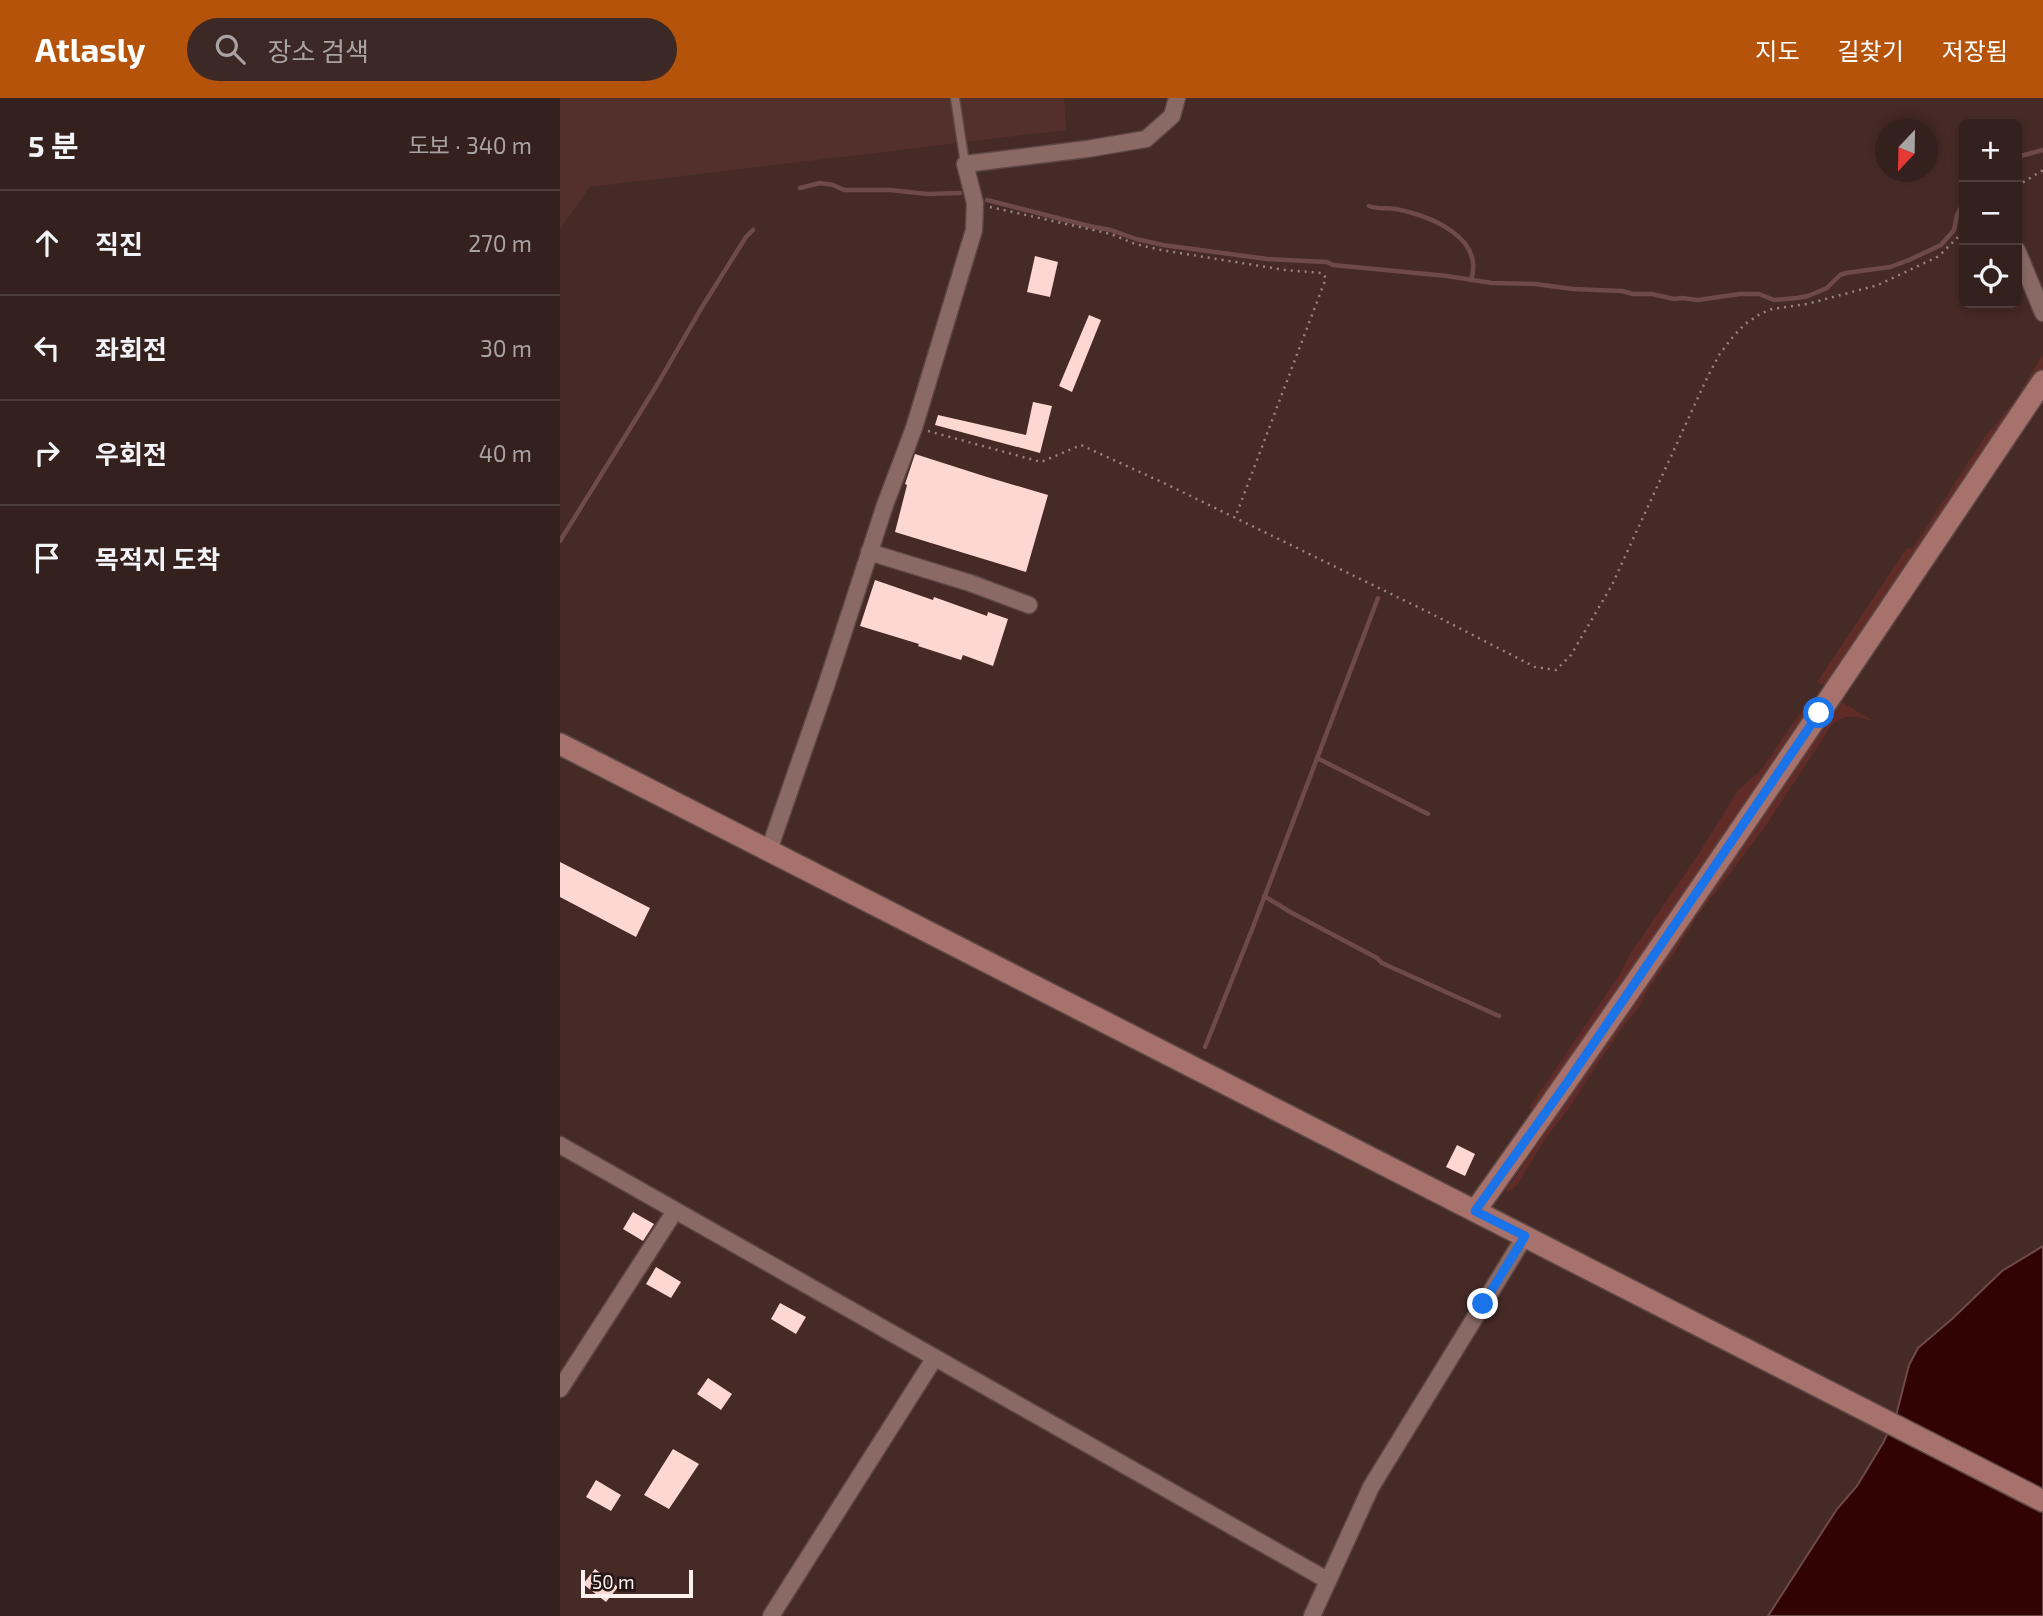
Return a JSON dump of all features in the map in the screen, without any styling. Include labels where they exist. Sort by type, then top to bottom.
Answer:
[{"type":"main road","points":[[1475,1211],[1566,1084],[1834,692],[2043,380]]},
{"type":"main road","points":[[560,744],[2043,1501]]},
{"type":"street","points":[[769,850],[869,552],[914,428],[975,230],[975,203],[965,163],[1087,149],[1146,139],[1172,116],[1177,98]]},
{"type":"street","points":[[2022,262],[2043,313]]},
{"type":"street","points":[[869,552],[970,583],[1029,605]]},
{"type":"street","points":[[560,1145],[1327,1580]]},
{"type":"street","points":[[560,1389],[675,1211]]},
{"type":"street","points":[[1312,1616],[1371,1487],[1525,1236]]},
{"type":"street","points":[[771,1616],[934,1359]]},
{"type":"lane","points":[[955,98],[965,163]]},
{"type":"path","points":[[2022,183],[2043,170]]},
{"type":"path","points":[[975,203],[1111,234],[1135,244],[1161,250],[1284,270],[1322,273],[1326,278],[1236,518]]},
{"type":"path","points":[[914,428],[1041,462],[1081,445],[1236,518],[1535,667],[1556,670],[1586,633],[1612,585],[1706,380],[1731,339],[1745,324],[1772,309],[1807,304],[1878,285],[1939,256],[1959,236]]},
{"type":"shaded area","points":[[560,98],[1064,98],[1066,130],[590,187],[560,229]]},
{"type":"shaded area","points":[[2043,354],[2043,367],[2039,375],[1937,525],[1915,553],[1826,685],[1817,682],[1907,548],[1912,549],[1985,437],[2016,399]]},
{"type":"shaded area","points":[[1821,691],[1823,692],[1748,798],[1537,1112],[1529,1108],[1620,974],[1630,954],[1698,855],[1738,790],[1761,770],[1798,716]]},
{"type":"shaded area","points":[[1838,702],[1875,722],[1847,717],[1831,726],[1765,827],[1698,915],[1637,1010],[1544,1141],[1516,1186],[1505,1194],[1509,1186]]},
{"type":"shaded area","points":[[2043,1246],[2043,1616],[1768,1616],[1837,1509],[1857,1486],[1883,1443],[1896,1416],[1909,1365],[1918,1348],[2002,1271]]},
{"type":"building","points":[[1035,256],[1058,262],[1050,297],[1027,292]]},
{"type":"building","points":[[1089,315],[1101,320],[1072,392],[1059,386]]},
{"type":"building","points":[[1033,402],[1052,406],[1040,453],[935,425],[938,415],[1026,435]]},
{"type":"building","points":[[915,454],[1048,495],[1026,572],[895,532],[907,485],[905,484]]},
{"type":"building","points":[[875,580],[987,616],[988,612],[1008,619],[993,666],[963,655],[961,660],[860,626]]},
{"type":"building","points":[[560,862],[650,908],[636,937],[560,897]]},
{"type":"building","points":[[1457,1145],[1475,1154],[1465,1176],[1446,1167]]},
{"type":"building","points":[[633,1212],[654,1224],[643,1241],[623,1229]]},
{"type":"building","points":[[656,1267],[681,1282],[671,1298],[646,1284]]},
{"type":"building","points":[[780,1303],[806,1317],[796,1334],[771,1319]]},
{"type":"building","points":[[708,1378],[732,1394],[721,1410],[697,1394]]},
{"type":"building","points":[[673,1449],[699,1464],[669,1509],[644,1495]]},
{"type":"building","points":[[596,1480],[621,1495],[611,1511],[586,1497]]},
{"type":"building","points":[[595,1569],[618,1587],[606,1602],[583,1584]]},
{"type":"waterway","points":[[2022,156],[2043,150]]},
{"type":"waterway","points":[[800,188],[820,183],[844,190],[960,193]]},
{"type":"waterway","points":[[987,200],[1163,245],[1492,283],[1622,291],[1698,300],[1740,294],[1759,294],[1774,300],[1808,296],[1827,288],[1840,275],[1890,267],[1941,245],[1954,230],[1959,211]]},
{"type":"waterway","points":[[1369,206],[1410,212],[1452,231],[1470,252],[1473,265],[1471,280]]},
{"type":"waterway","points":[[560,541],[702,307],[753,230]]},
{"type":"waterway","points":[[1205,1047],[1378,598]]},
{"type":"waterway","points":[[1317,758],[1428,814]]},
{"type":"waterway","points":[[1264,896],[1382,963],[1499,1016]]},
{"type":"route","points":[[1483,1304],[1525,1236],[1475,1211],[1566,1084],[1819,713]]}]
